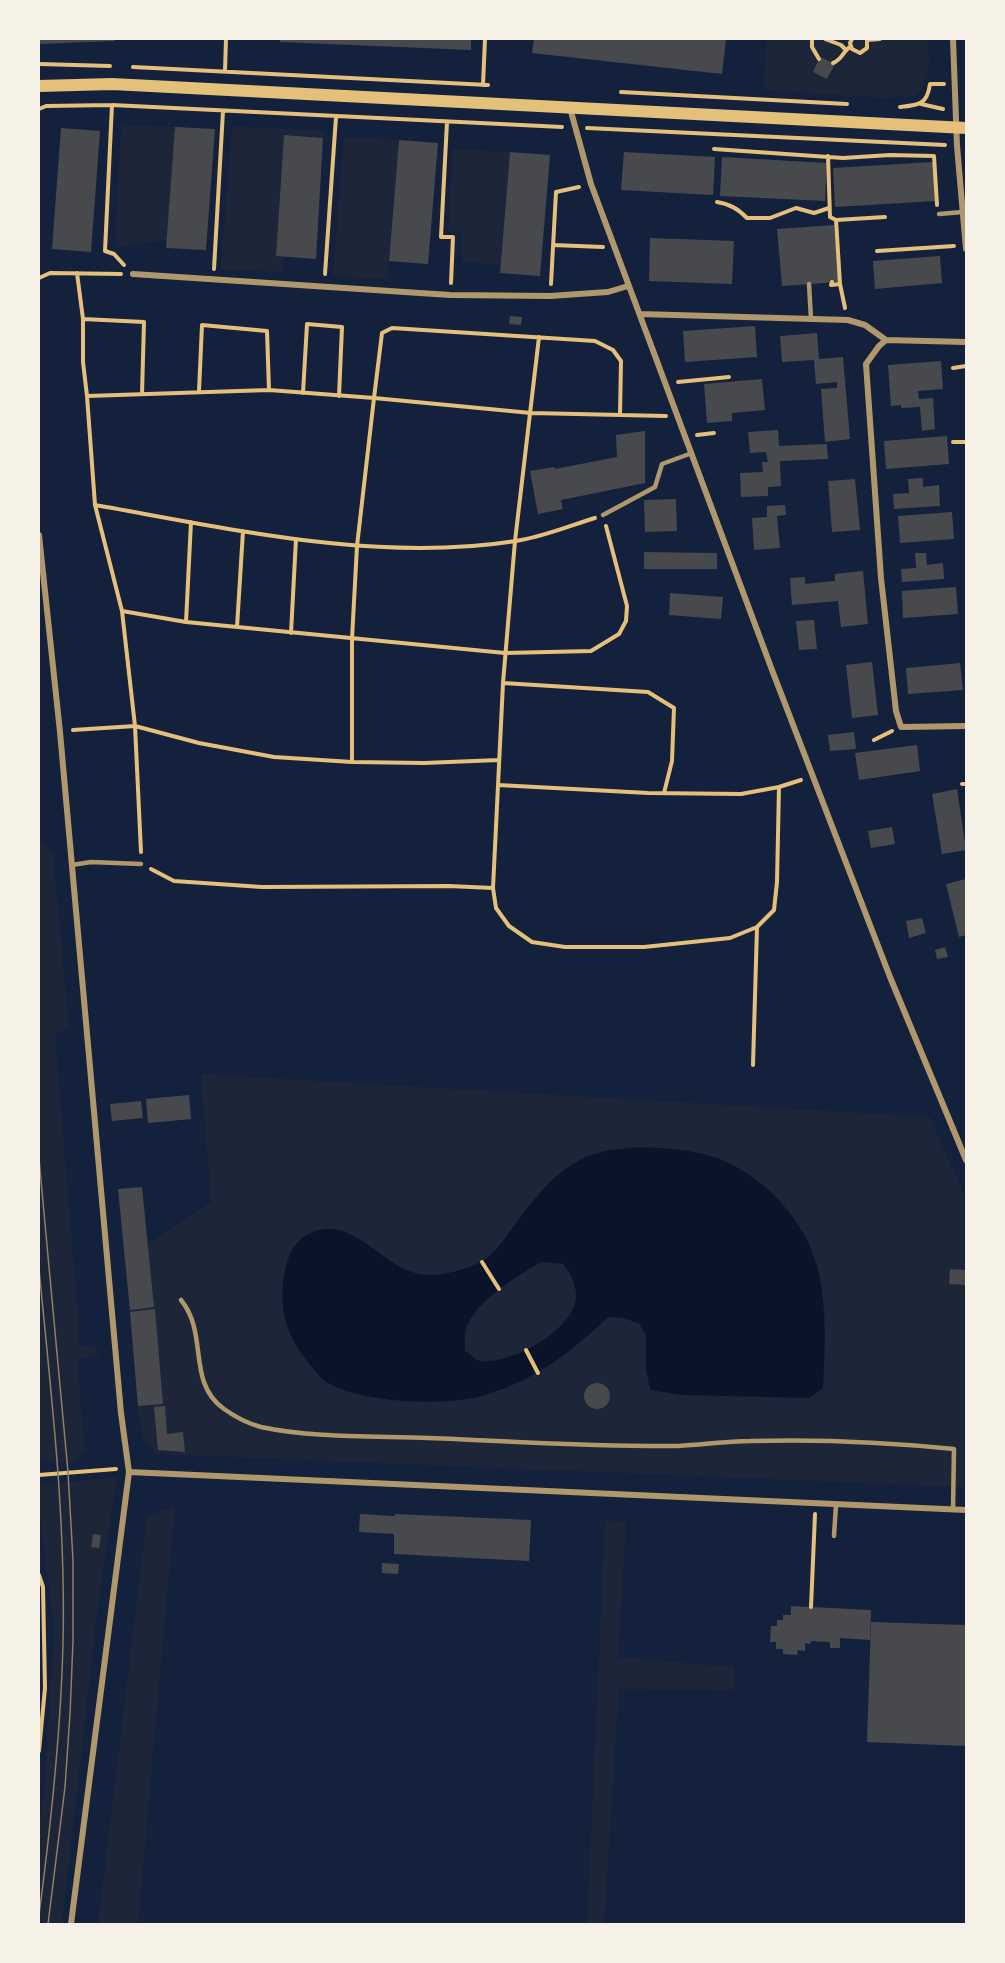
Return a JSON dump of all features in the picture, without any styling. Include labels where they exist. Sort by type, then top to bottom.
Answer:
[{"type":"main road","points":[[39,87],[112,84],[961,128]]},
{"type":"street","points":[[953,39],[955,84],[961,128],[957,146],[966,249]]},
{"type":"street","points":[[570,108],[591,184],[628,286],[890,977],[966,1160]]},
{"type":"street","points":[[133,274],[450,295],[550,296],[608,292],[628,286]]},
{"type":"street","points":[[640,314],[848,320],[865,325],[886,339],[966,342]]},
{"type":"street","points":[[886,339],[866,364],[881,578],[896,711],[901,727],[966,726]]},
{"type":"street","points":[[39,535],[60,732],[121,1413],[129,1472],[71,1924]]},
{"type":"street","points":[[129,1472],[966,1510]]},
{"type":"lane","points":[[939,214],[963,212]]},
{"type":"lane","points":[[809,284],[811,319]]},
{"type":"lane","points":[[603,515],[655,487],[662,464],[692,453]]},
{"type":"lane","points":[[72,865],[91,862],[141,864]]},
{"type":"lane","points":[[181,1299],[190,1311],[196,1330],[202,1376],[212,1399],[226,1410],[259,1427],[330,1434],[585,1445],[679,1446],[748,1441],[863,1440],[954,1449],[953,1510]]},
{"type":"lane","points":[[834,1536],[836,1505]]},
{"type":"path","points":[[225,70],[226,39]]},
{"type":"path","points":[[483,85],[485,39]]},
{"type":"path","points":[[812,39],[810,43],[819,59]]},
{"type":"path","points":[[825,39],[845,49]]},
{"type":"path","points":[[851,46],[852,39]]},
{"type":"path","points":[[851,46],[857,52],[862,52],[868,45],[867,39],[880,39]]},
{"type":"path","points":[[833,63],[838,61],[845,49],[851,46]]},
{"type":"path","points":[[39,64],[120,67]]},
{"type":"path","points":[[132,67],[225,70],[493,86]]},
{"type":"path","points":[[889,106],[920,104],[928,96],[930,84],[955,84]]},
{"type":"path","points":[[618,92],[856,104]]},
{"type":"path","points":[[39,109],[46,106],[112,105],[957,146]]},
{"type":"path","points":[[112,105],[105,251],[114,254]]},
{"type":"path","points":[[213,280],[223,111]]},
{"type":"path","points":[[324,285],[336,117]]},
{"type":"path","points":[[447,122],[441,237],[453,237],[450,295]]},
{"type":"path","points":[[714,149],[828,156],[934,156],[937,207]]},
{"type":"path","points":[[828,156],[830,217],[836,220],[885,217]]},
{"type":"path","points":[[550,296],[556,192],[591,184]]},
{"type":"path","points":[[717,202],[728,204],[747,218],[770,218],[796,208],[814,213],[829,208]]},
{"type":"path","points":[[836,220],[840,284],[848,320]]},
{"type":"path","points":[[553,245],[614,247]]},
{"type":"path","points":[[877,251],[966,245]]},
{"type":"path","points":[[39,278],[50,273],[133,274]]},
{"type":"path","points":[[77,273],[83,319],[83,362],[95,505],[122,611],[135,726],[141,864],[174,881],[262,887],[449,885],[494,888]]},
{"type":"path","points":[[832,282],[831,285],[840,284]]},
{"type":"path","points":[[83,319],[144,322],[142,394]]},
{"type":"path","points":[[303,393],[307,324],[342,327],[339,396]]},
{"type":"path","points":[[199,391],[201,325],[267,332],[269,390]]},
{"type":"path","points":[[352,762],[352,639],[357,546],[382,333],[392,328],[594,341],[613,350],[621,361],[621,415]]},
{"type":"path","points":[[538,337],[502,683],[494,888],[496,908],[509,926],[532,942],[565,947],[644,947],[730,938],[757,927],[774,910],[777,882],[778,787]]},
{"type":"path","points":[[953,368],[966,366]]},
{"type":"path","points":[[665,383],[729,377]]},
{"type":"path","points":[[87,396],[269,390],[531,413],[678,417]]},
{"type":"path","points":[[953,442],[966,442]]},
{"type":"path","points":[[95,505],[296,539],[357,546],[431,549],[533,538],[603,515],[627,606],[626,621],[619,634],[591,651],[506,653],[186,622],[122,611]]},
{"type":"path","points":[[186,622],[190,522]]},
{"type":"path","points":[[237,627],[243,531]]},
{"type":"path","points":[[291,633],[296,539]]},
{"type":"path","points":[[502,683],[648,692],[674,708],[672,761],[664,793]]},
{"type":"path","points":[[60,732],[135,726],[199,743],[274,757],[352,762],[424,763],[499,760]]},
{"type":"path","points":[[874,740],[901,727]]},
{"type":"path","points":[[498,784],[664,793],[741,794],[778,787],[813,776]]},
{"type":"path","points":[[753,1065],[757,927]]},
{"type":"path","points":[[482,1262],[499,1289]]},
{"type":"path","points":[[526,1350],[538,1373]]},
{"type":"path","points":[[39,1475],[112,1468],[129,1472]]},
{"type":"path","points":[[811,1607],[815,1504]]},
{"type":"path","points":[[39,1575],[43,1587],[45,1688],[39,1751]]},
{"type":"shaded area","points":[[767,39],[928,39],[929,70],[925,83],[915,96],[884,98],[763,90]]},
{"type":"shaded area","points":[[121,125],[175,127],[167,240],[115,247]]},
{"type":"shaded area","points":[[232,126],[323,131],[323,138],[284,135],[276,256],[284,257],[283,272],[221,270]]},
{"type":"shaded area","points":[[344,137],[399,140],[387,279],[333,276]]},
{"type":"shaded area","points":[[453,149],[510,152],[500,265],[462,261],[461,233],[448,232]]},
{"type":"shaded area","points":[[39,840],[53,852],[69,1026],[55,1036],[78,1316],[78,1346],[94,1346],[99,1356],[77,1359],[85,1450],[77,1461],[52,1464],[39,1458]]},
{"type":"shaded area","points":[[201,1074],[930,1117],[966,1200],[966,1487],[156,1454],[143,1437],[138,1409],[124,1245],[148,1244],[211,1202]]},
{"type":"shaded area","points":[[637,1147],[695,1152],[732,1165],[750,1175],[766,1188],[794,1219],[813,1255],[819,1274],[823,1302],[825,1345],[823,1388],[810,1398],[683,1395],[650,1390],[646,1368],[646,1336],[640,1324],[624,1318],[608,1317],[564,1355],[515,1384],[462,1400],[421,1402],[356,1394],[323,1380],[297,1347],[285,1318],[282,1296],[287,1264],[295,1245],[305,1236],[320,1230],[333,1229],[359,1239],[396,1265],[409,1271],[427,1275],[454,1272],[479,1263],[489,1256],[551,1181],[574,1163],[601,1152]],"holes":[[[541,1262],[563,1264],[572,1279],[576,1298],[564,1322],[552,1333],[524,1351],[494,1361],[481,1361],[465,1351],[465,1332],[470,1321],[497,1291]]]},
{"type":"shaded area","points":[[117,1477],[97,1613],[62,1924],[39,1924],[39,1826],[45,1782],[54,1628],[39,1508],[39,1485]]},
{"type":"shaded area","points":[[175,1506],[138,1924],[98,1924],[147,1516]]},
{"type":"shaded area","points":[[605,1520],[626,1523],[618,1657],[734,1667],[734,1690],[619,1689],[604,1924],[587,1924]]},
{"type":"building","points":[[39,39],[115,39],[115,41],[39,44]]},
{"type":"building","points":[[280,39],[471,39],[471,50],[280,42]]},
{"type":"building","points":[[534,39],[726,39],[722,74],[532,53]]},
{"type":"building","points":[[820,57],[835,64],[827,79],[813,72]]},
{"type":"building","points":[[175,127],[215,129],[206,250],[166,248]]},
{"type":"building","points":[[61,128],[100,131],[91,252],[52,249]]},
{"type":"building","points":[[284,135],[323,138],[316,259],[276,256]]},
{"type":"building","points":[[399,140],[438,143],[428,264],[389,261]]},
{"type":"building","points":[[510,152],[550,155],[540,276],[500,273]]},
{"type":"building","points":[[624,152],[715,157],[713,195],[621,190]]},
{"type":"building","points":[[722,157],[827,163],[825,201],[720,196]]},
{"type":"building","points":[[933,162],[935,201],[835,207],[833,168]]},
{"type":"building","points":[[834,225],[839,282],[782,286],[777,229]]},
{"type":"building","points":[[650,238],[734,241],[732,284],[649,281]]},
{"type":"building","points":[[940,256],[942,283],[875,289],[873,261]]},
{"type":"building","points":[[510,316],[522,317],[521,325],[509,324]]},
{"type":"building","points":[[755,326],[757,357],[685,362],[683,331]]},
{"type":"building","points":[[817,333],[819,359],[843,357],[850,439],[825,442],[821,389],[837,388],[837,382],[816,384],[814,360],[782,362],[780,336]]},
{"type":"building","points":[[941,361],[943,389],[918,391],[919,399],[933,398],[935,429],[922,431],[920,407],[891,406],[888,365]]},
{"type":"building","points":[[762,379],[765,410],[732,413],[732,421],[707,423],[704,384]]},
{"type":"building","points":[[778,430],[779,446],[827,444],[828,459],[780,461],[781,486],[768,487],[768,496],[741,497],[740,473],[763,472],[762,462],[768,462],[766,452],[750,453],[748,432]]},
{"type":"building","points":[[645,431],[645,483],[561,500],[563,509],[538,514],[530,471],[554,467],[555,469],[617,457],[616,435]]},
{"type":"building","points":[[947,436],[949,464],[886,469],[884,441]]},
{"type":"building","points":[[923,478],[923,487],[939,485],[940,506],[894,509],[893,494],[909,493],[908,479]]},
{"type":"building","points":[[855,479],[860,530],[832,532],[828,481]]},
{"type":"building","points":[[676,499],[677,531],[645,532],[644,500]]},
{"type":"building","points":[[785,505],[786,515],[777,516],[780,548],[754,550],[752,518],[767,517],[767,506]]},
{"type":"building","points":[[952,512],[954,539],[900,543],[898,516]]},
{"type":"building","points":[[644,552],[717,553],[717,569],[644,569]]},
{"type":"building","points":[[915,553],[926,553],[927,565],[943,563],[944,579],[902,582],[901,569],[916,568]]},
{"type":"building","points":[[863,571],[868,624],[841,627],[838,601],[792,605],[790,578],[805,577],[805,584],[835,581],[835,574]]},
{"type":"building","points":[[956,587],[958,614],[903,618],[902,591]]},
{"type":"building","points":[[670,593],[723,597],[721,619],[669,615]]},
{"type":"building","points":[[814,620],[817,649],[799,650],[796,621]]},
{"type":"building","points":[[872,662],[878,715],[852,718],[846,665]]},
{"type":"building","points":[[960,663],[963,690],[908,694],[906,668]]},
{"type":"building","points":[[854,732],[856,749],[830,751],[828,735]]},
{"type":"building","points":[[917,745],[920,771],[859,780],[855,753]]},
{"type":"building","points":[[957,789],[966,850],[942,854],[932,794]]},
{"type":"building","points":[[892,827],[895,844],[871,848],[868,831]]},
{"type":"building","points":[[966,879],[966,935],[959,937],[946,884]]},
{"type":"building","points":[[922,918],[926,933],[909,938],[906,921]]},
{"type":"building","points":[[945,947],[948,957],[937,959],[935,950]]},
{"type":"building","points":[[189,1095],[191,1119],[148,1123],[146,1099]]},
{"type":"building","points":[[141,1101],[143,1118],[112,1121],[110,1104]]},
{"type":"building","points":[[142,1187],[154,1307],[130,1310],[118,1189]]},
{"type":"building","points":[[950,1269],[966,1270],[966,1285],[949,1284]]},
{"type":"building","points":[[155,1309],[163,1404],[138,1406],[130,1312]]},
{"type":"building","points":[[597,1383],[606,1387],[610,1396],[606,1405],[597,1409],[588,1405],[584,1396],[588,1387]]},
{"type":"building","points":[[165,1406],[167,1434],[183,1432],[185,1452],[158,1450],[154,1407]]},
{"type":"building","points":[[360,1514],[531,1520],[529,1561],[394,1554],[394,1534],[359,1532]]},
{"type":"building","points":[[93,1534],[101,1535],[99,1548],[91,1547]]},
{"type":"building","points":[[382,1563],[399,1564],[398,1574],[382,1573]]},
{"type":"building","points":[[791,1606],[871,1610],[870,1640],[840,1638],[840,1648],[830,1648],[830,1642],[811,1641],[810,1644],[805,1643],[805,1651],[798,1650],[797,1655],[783,1654],[783,1649],[776,1649],[776,1642],[770,1642],[771,1626],[777,1626],[777,1620],[783,1620],[783,1615],[791,1615]]},
{"type":"building","points":[[871,1622],[966,1625],[966,1746],[867,1742]]},
{"type":"tram line","points":[[39,1159],[68,1472],[73,1560],[73,1641],[65,1787],[48,1924]]},
{"type":"tram line","points":[[39,1269],[57,1456],[63,1595],[58,1745],[39,1915]]}]
